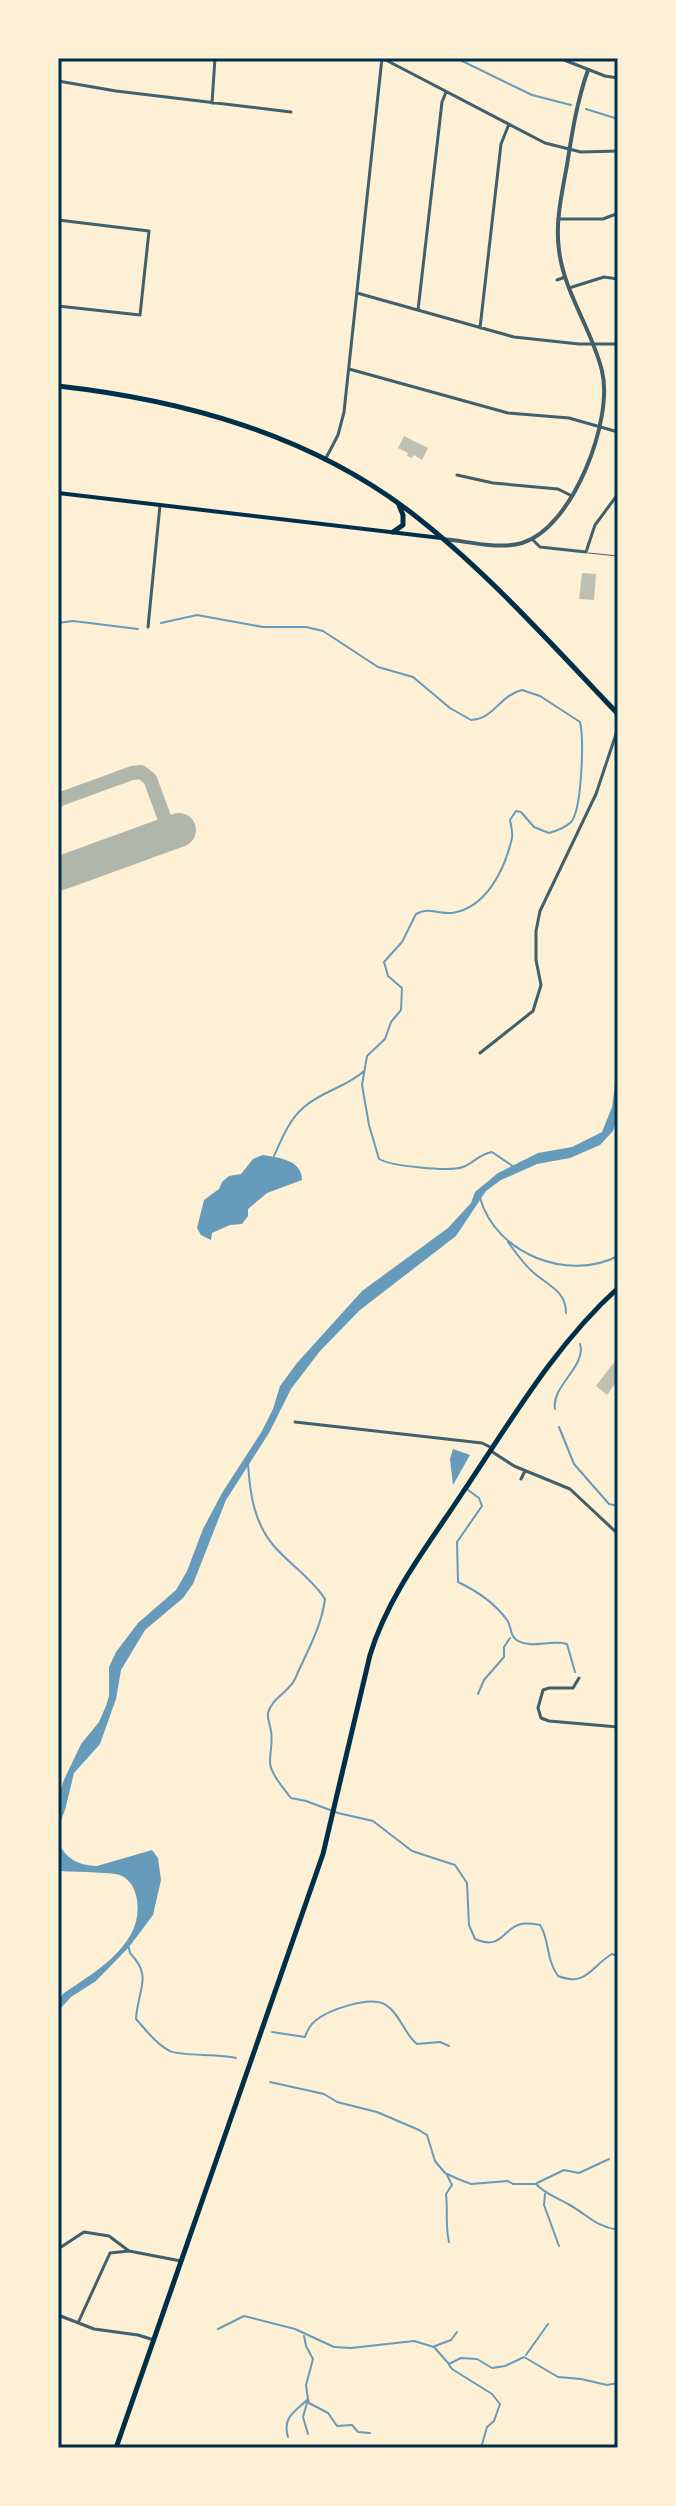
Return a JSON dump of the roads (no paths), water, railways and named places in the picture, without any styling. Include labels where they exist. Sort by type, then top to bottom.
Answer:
[{"type":"highway","points":[[58,386],[135,396],[201,411],[265,433],[325,460],[398,504],[442,539],[492,583],[618,714]]},
{"type":"highway","points":[[393,532],[403,525],[398,504]]},
{"type":"highway","points":[[116,2448],[323,1854],[367,1667],[379,1629],[407,1576],[563,1346],[618,1288]]},
{"type":"main road","points":[[58,493],[442,539]]},
{"type":"street","points":[[212,103],[215,58]]},
{"type":"street","points":[[325,460],[342,424],[382,58],[545,143],[595,152],[618,151]]},
{"type":"street","points":[[560,58],[618,78]]},
{"type":"street","points":[[442,539],[508,545],[532,539],[553,521],[572,496],[586,469],[599,428],[604,381],[565,277],[559,251],[558,219],[577,104],[588,70]]},
{"type":"street","points":[[58,81],[291,112]]},
{"type":"street","points":[[418,310],[442,102],[446,92]]},
{"type":"street","points":[[480,328],[500,152],[509,124]]},
{"type":"street","points":[[558,219],[603,219],[616,214]]},
{"type":"street","points":[[58,220],[149,231],[140,315],[58,306]]},
{"type":"street","points":[[557,280],[565,277]]},
{"type":"street","points":[[569,288],[604,277],[618,279]]},
{"type":"street","points":[[357,293],[525,339],[618,344]]},
{"type":"street","points":[[349,369],[499,411],[569,418],[618,432]]},
{"type":"street","points":[[457,475],[493,483],[558,489],[572,496]]},
{"type":"street","points":[[532,539],[540,547],[586,552],[595,525],[618,494]]},
{"type":"street","points":[[148,627],[160,505]]},
{"type":"street","points":[[480,1053],[533,1011],[541,985],[536,960],[540,911],[596,794],[618,728]]},
{"type":"street","points":[[295,1422],[482,1443],[525,1471],[570,1489],[618,1534]]},
{"type":"street","points":[[521,1479],[525,1471]]},
{"type":"street","points":[[579,1678],[573,1688],[549,1688],[541,1693],[538,1708],[541,1718],[618,1727]]},
{"type":"street","points":[[58,2249],[84,2232],[109,2236],[129,2251]]},
{"type":"street","points":[[78,2323],[108,2256],[114,2251],[181,2261]]},
{"type":"street","points":[[58,2315],[107,2332],[154,2340]]},
{"type":"lane","points":[[586,552],[618,556]]},
{"type":"water","points":[[618,1061],[618,1115],[613,1131],[600,1145],[570,1158],[537,1164],[501,1180],[486,1191],[456,1236],[360,1310],[320,1351],[291,1389],[269,1433],[226,1500],[193,1584],[183,1598],[145,1630],[121,1670],[116,1699],[100,1744],[74,1773],[58,1828],[58,1800],[63,1782],[81,1744],[99,1722],[106,1706],[109,1667],[116,1652],[138,1623],[176,1590],[222,1493],[262,1431],[280,1386],[362,1291],[448,1228],[471,1203],[475,1192],[498,1173],[538,1153],[572,1147],[602,1132],[612,1107]]},
{"type":"water","points":[[263,1155],[294,1164],[302,1180],[267,1193],[248,1209],[248,1216],[242,1224],[230,1225],[212,1233],[211,1240],[201,1235],[197,1228],[204,1200],[219,1189],[229,1176],[241,1174],[253,1159]]},
{"type":"water","points":[[453,1449],[470,1455],[453,1485],[450,1459]]},
{"type":"water","points":[[58,1843],[74,1860],[97,1866],[152,1850],[158,1858],[161,1880],[153,1915],[129,1947],[96,1981],[71,1997],[58,2011],[58,2000],[64,1993],[103,1966],[125,1943],[137,1916],[137,1900],[130,1882],[120,1875],[58,1871]]},
{"type":"waterway","points":[[456,58],[532,95],[571,105]]},
{"type":"waterway","points":[[586,109],[618,119]]},
{"type":"waterway","points":[[161,623],[197,615],[263,627],[306,627],[323,631],[378,667],[413,677],[450,708],[471,720],[486,716],[508,697],[522,690],[540,696],[580,722],[580,790],[571,822],[549,833],[534,827],[521,812],[516,811],[510,820],[512,838],[505,862],[485,895],[464,910],[416,914],[402,942],[384,962],[388,976],[402,988],[401,1010],[391,1022],[385,1039],[367,1056],[362,1085],[379,1159],[407,1166],[456,1168],[492,1152],[514,1167]]},
{"type":"waterway","points":[[58,623],[73,621],[138,629]]},
{"type":"waterway","points":[[274,1156],[290,1123],[304,1107],[364,1071]]},
{"type":"waterway","points":[[480,1198],[488,1218],[501,1234],[536,1258],[578,1266],[618,1256]]},
{"type":"waterway","points":[[508,1242],[527,1266],[560,1294],[566,1313]]},
{"type":"waterway","points":[[555,1409],[558,1392],[578,1360],[580,1344]]},
{"type":"waterway","points":[[559,1427],[574,1464],[609,1504],[618,1506]]},
{"type":"waterway","points":[[248,1464],[252,1497],[267,1537],[325,1599],[317,1631],[295,1679],[268,1713],[272,1735],[270,1762],[281,1786],[291,1798],[373,1821],[412,1851],[455,1865],[467,1883],[469,1925],[475,1939],[497,1941],[515,1926],[540,1925],[554,1969],[558,1976],[568,1979],[588,1974],[612,1954],[618,1956]]},
{"type":"waterway","points":[[468,1490],[479,1498],[482,1506],[457,1542],[458,1582],[497,1608],[518,1641],[567,1644],[575,1672]]},
{"type":"waterway","points":[[478,1694],[484,1680],[504,1657],[504,1647],[510,1638]]},
{"type":"waterway","points":[[129,1948],[143,1976],[136,2019],[152,2037],[175,2053],[236,2058]]},
{"type":"waterway","points":[[272,2032],[305,2037],[313,2023],[329,2012],[349,2005],[379,2002],[391,2009],[417,2044],[440,2042],[449,2046]]},
{"type":"waterway","points":[[270,2082],[324,2094],[337,2102],[377,2112],[419,2130],[427,2135],[435,2161],[445,2173],[458,2179],[471,2184],[508,2181],[513,2184],[536,2184],[597,2223],[618,2230]]},
{"type":"waterway","points":[[537,2183],[564,2170],[579,2173],[609,2159]]},
{"type":"waterway","points":[[447,2175],[452,2185],[446,2194],[449,2242]]},
{"type":"waterway","points":[[545,2194],[544,2205],[559,2246]]},
{"type":"waterway","points":[[218,2329],[244,2316],[295,2329],[334,2347],[414,2341],[434,2347],[449,2364],[461,2358],[477,2359],[492,2368],[524,2357],[558,2377],[607,2385],[618,2383]]},
{"type":"waterway","points":[[526,2355],[548,2324]]},
{"type":"waterway","points":[[435,2346],[451,2340],[457,2332]]},
{"type":"waterway","points":[[288,2437],[288,2420],[308,2399],[306,2385],[313,2359],[304,2336]]},
{"type":"waterway","points":[[449,2365],[492,2394],[500,2404],[494,2421],[487,2427],[481,2448]]},
{"type":"waterway","points":[[308,2434],[303,2417],[308,2399],[309,2403],[328,2413],[337,2426],[352,2425],[358,2432],[370,2433]]}]
